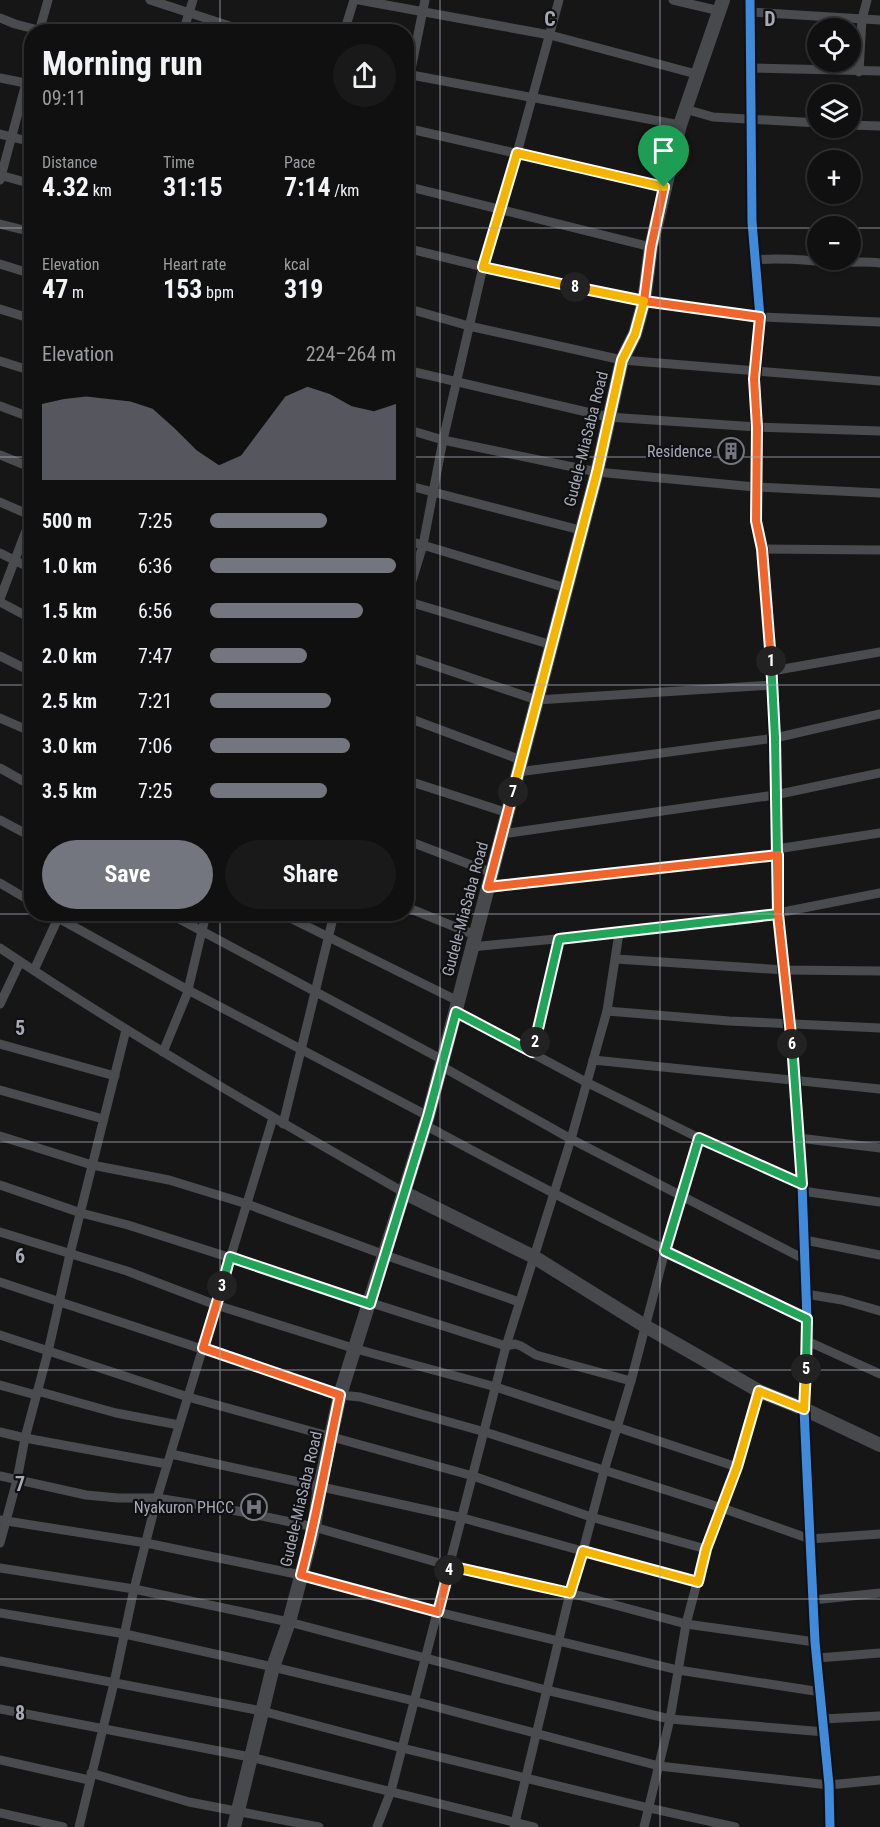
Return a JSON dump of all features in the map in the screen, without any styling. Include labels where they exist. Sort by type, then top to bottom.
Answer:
[{"type":"main road","name":"Gudele-MiaSaba Road","points":[[234,1827],[273,1667],[289,1622],[314,1527],[320,1486],[340,1395],[427,1120],[597,472],[622,360],[635,334],[644,301],[651,247],[680,125],[722,5]]},
{"type":"main road","points":[[405,1193],[534,1257],[645,1326],[759,1391],[804,1409],[880,1445]]},
{"type":"street","points":[[43,24],[48,0]]},
{"type":"street","points":[[150,0],[224,24]]},
{"type":"street","points":[[185,24],[193,0]]},
{"type":"street","points":[[346,24],[354,0]]},
{"type":"street","points":[[359,0],[550,35],[696,74]]},
{"type":"street","points":[[414,49],[425,0]]},
{"type":"street","points":[[414,575],[423,545],[443,440],[483,267],[559,0]]},
{"type":"street","points":[[672,0],[722,5]]},
{"type":"street","points":[[750,0],[752,222],[760,317],[754,389],[757,427],[756,521],[762,549],[773,685],[778,914],[790,1024],[802,1187],[807,1319],[804,1409],[815,1642],[825,1732],[830,1827]]},
{"type":"street","points":[[861,37],[862,19],[867,0]]},
{"type":"street","points":[[751,12],[880,20]]},
{"type":"street","points":[[0,18],[24,26]]},
{"type":"street","points":[[750,68],[807,70]]},
{"type":"street","points":[[861,72],[880,71]]},
{"type":"street","points":[[414,75],[680,125]]},
{"type":"street","points":[[0,78],[24,82]]},
{"type":"street","points":[[24,99],[0,177],[24,182]]},
{"type":"street","points":[[686,109],[703,115],[807,122]]},
{"type":"street","points":[[861,125],[880,126]]},
{"type":"street","points":[[414,130],[664,187]]},
{"type":"street","points":[[0,134],[24,140]]},
{"type":"street","points":[[414,188],[651,247]]},
{"type":"street","points":[[0,224],[24,230]]},
{"type":"street","points":[[414,250],[644,301],[760,317],[880,322]]},
{"type":"street","points":[[756,260],[784,258],[836,263],[857,261],[880,263]]},
{"type":"street","points":[[0,264],[24,272]]},
{"type":"street","points":[[0,309],[24,317]]},
{"type":"street","points":[[414,310],[469,326],[622,360],[880,381]]},
{"type":"street","points":[[0,361],[24,368]]},
{"type":"street","points":[[414,372],[608,417],[757,427],[880,431]]},
{"type":"street","points":[[0,406],[24,415]]},
{"type":"street","points":[[414,431],[443,440],[597,472],[755,487],[880,493]]},
{"type":"street","points":[[0,455],[24,465]]},
{"type":"street","points":[[414,487],[580,530]]},
{"type":"street","points":[[0,502],[24,513]]},
{"type":"street","points":[[24,535],[0,601],[24,614]]},
{"type":"street","points":[[414,542],[566,588]]},
{"type":"street","points":[[762,549],[880,550]]},
{"type":"street","points":[[0,553],[24,565]]},
{"type":"street","points":[[414,603],[552,645]]},
{"type":"street","points":[[772,671],[880,652]]},
{"type":"street","points":[[0,656],[24,668]]},
{"type":"street","points":[[414,659],[537,700],[773,685]]},
{"type":"street","points":[[414,720],[520,766],[775,738],[880,714]]},
{"type":"street","points":[[0,718],[24,728]]},
{"type":"street","points":[[0,768],[24,782]]},
{"type":"street","points":[[502,834],[775,795],[880,773]]},
{"type":"street","points":[[414,783],[508,813]]},
{"type":"street","points":[[0,820],[24,833]]},
{"type":"street","points":[[488,887],[777,852],[880,833]]},
{"type":"street","points":[[414,843],[492,873]]},
{"type":"street","points":[[0,883],[24,897]]},
{"type":"street","points":[[414,911],[473,941],[559,939],[778,914],[880,893]]},
{"type":"street","points":[[34,970],[54,921]]},
{"type":"street","points":[[67,921],[188,990],[301,1049],[554,1195],[807,1319]]},
{"type":"street","points":[[182,921],[442,1063],[572,1139],[806,1260]]},
{"type":"street","points":[[163,1052],[188,990],[204,921]]},
{"type":"street","points":[[297,921],[329,936],[457,1007],[586,1082],[699,1138],[802,1187],[880,1202]]},
{"type":"street","points":[[283,1124],[332,921]]},
{"type":"street","points":[[378,1827],[391,1791],[506,1346],[572,1139],[606,1011],[619,933]]},
{"type":"street","points":[[532,1052],[559,939]]},
{"type":"street","points":[[0,948],[126,1030],[283,1124],[405,1193]]},
{"type":"street","points":[[616,959],[785,970],[880,970]]},
{"type":"street","points":[[0,1004],[20,962]]},
{"type":"street","points":[[606,1011],[880,1028]]},
{"type":"street","points":[[0,1543],[3,1521],[17,1480],[24,1438],[48,1352],[126,1030]]},
{"type":"street","points":[[0,1044],[115,1076]]},
{"type":"street","points":[[593,1060],[880,1089]]},
{"type":"street","points":[[0,1090],[103,1119]]},
{"type":"street","points":[[79,1827],[157,1498],[273,1118]]},
{"type":"street","points":[[0,1136],[92,1165],[169,1180],[247,1204],[519,1302]]},
{"type":"street","points":[[515,1825],[570,1593],[631,1381],[665,1251],[699,1138]]},
{"type":"street","points":[[799,1138],[880,1149]]},
{"type":"street","points":[[0,1185],[81,1213],[128,1225],[230,1257],[370,1304],[506,1346],[515,1344],[536,1354],[631,1381]]},
{"type":"street","points":[[0,1232],[127,1271],[216,1305],[356,1349],[496,1387],[737,1467]]},
{"type":"street","points":[[805,1240],[880,1255]]},
{"type":"street","points":[[0,1282],[340,1395],[360,1397],[484,1432],[722,1508],[810,1539],[880,1534]]},
{"type":"street","points":[[806,1294],[842,1300],[880,1311]]},
{"type":"street","points":[[0,1335],[188,1397],[474,1476],[591,1517],[706,1549]]},
{"type":"street","points":[[807,1341],[880,1374]]},
{"type":"street","points":[[0,1385],[116,1413],[178,1425]]},
{"type":"street","points":[[644,1827],[669,1719],[686,1624],[706,1549],[737,1467],[759,1391]]},
{"type":"street","points":[[0,1432],[167,1464]]},
{"type":"street","points":[[171,1454],[463,1518],[698,1582]]},
{"type":"street","points":[[0,1476],[86,1495],[157,1498],[243,1512],[314,1527],[450,1566],[570,1593],[686,1624],[815,1642]]},
{"type":"street","points":[[3,1521],[146,1542],[301,1575],[438,1612],[678,1670],[820,1692]]},
{"type":"street","points":[[0,1568],[134,1589],[289,1622],[546,1690],[669,1719],[825,1732]]},
{"type":"street","points":[[813,1600],[880,1593]]},
{"type":"street","points":[[0,1613],[124,1634],[273,1667],[414,1701],[659,1766],[829,1785],[880,1780]]},
{"type":"street","points":[[818,1658],[880,1653]]},
{"type":"street","points":[[0,1661],[262,1711],[402,1748],[735,1827]]},
{"type":"street","points":[[0,1709],[250,1757],[391,1791],[515,1825],[534,1827]]},
{"type":"street","points":[[823,1719],[880,1716]]},
{"type":"street","points":[[0,1760],[90,1777],[189,1802],[319,1827]]},
{"type":"street","points":[[0,1813],[63,1827]]},
{"type":"cycle path","points":[[750,0],[752,222],[760,317],[754,389],[757,427],[756,521],[762,549],[772,671],[778,913],[795,1081],[802,1184],[807,1319],[804,1409],[815,1642],[829,1785],[830,1827]]},
{"type":"place","name":"Residence","points":[[731,451]]},
{"type":"place","name":"Nyakuron PHCC","points":[[254,1507]]},
{"type":"route","points":[[664,187],[517,153],[483,267],[644,301],[635,334],[622,360],[597,472],[488,887],[778,855],[778,914],[795,1081],[802,1184],[699,1138],[665,1251],[807,1319],[804,1409],[759,1391],[737,1467],[706,1549],[698,1582],[583,1551],[570,1593],[450,1566],[438,1612],[301,1575],[314,1527],[320,1486],[340,1395],[203,1348],[230,1257],[370,1304],[428,1116],[456,1012],[532,1052],[559,939],[778,914],[778,855],[772,671],[762,549],[756,521],[757,427],[754,379],[760,317],[644,301],[651,247],[664,187]]}]
